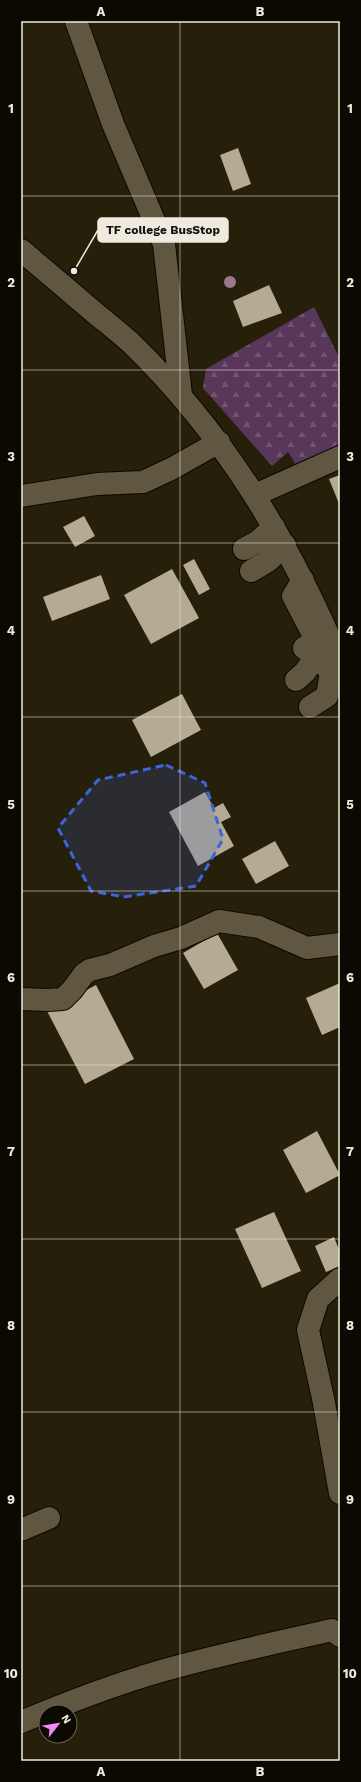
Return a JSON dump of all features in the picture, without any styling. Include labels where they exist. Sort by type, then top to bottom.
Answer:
[{"type":"street","points":[[79,23],[113,124],[164,244],[181,395]]},
{"type":"street","points":[[21,250],[131,344],[181,395],[219,442],[255,495],[303,580],[316,644],[331,672],[327,696],[310,707]]},
{"type":"street","points":[[21,496],[97,484],[143,482],[171,469],[219,442]]},
{"type":"street","points":[[255,495],[340,457]]},
{"type":"street","points":[[244,550],[257,542],[279,536]]},
{"type":"street","points":[[251,571],[268,561],[279,536]]},
{"type":"street","points":[[316,644],[340,662]]},
{"type":"street","points":[[296,680],[305,672],[316,644]]},
{"type":"street","points":[[21,999],[63,999],[84,974],[90,970],[110,965],[154,946],[181,938],[220,921],[259,926],[307,948],[340,944]]},
{"type":"street","points":[[340,1279],[318,1299],[308,1330],[325,1410],[340,1493]]},
{"type":"street","points":[[21,1530],[49,1518]]},
{"type":"street","points":[[21,1722],[61,1706],[160,1671],[332,1630],[340,1636]]},
{"type":"highlighted area","points":[[166,765],[205,783],[223,839],[196,886],[124,897],[91,891],[58,828],[98,780]]},
{"type":"green space","points":[[314,307],[340,359],[340,443],[298,468],[288,452],[272,466],[203,388],[206,369]]},
{"type":"building","points":[[238,148],[251,184],[233,191],[220,155]]},
{"type":"building","points":[[269,285],[282,313],[243,327],[233,301]]},
{"type":"building","points":[[340,475],[340,506],[329,479]]},
{"type":"building","points":[[84,516],[95,536],[75,547],[63,527]]},
{"type":"building","points":[[194,559],[210,589],[199,595],[183,565]]},
{"type":"building","points":[[172,569],[199,618],[151,644],[124,595]]},
{"type":"building","points":[[101,575],[110,599],[52,621],[43,597]]},
{"type":"building","points":[[182,694],[201,730],[151,757],[132,720]]},
{"type":"building","points":[[205,792],[214,808],[223,803],[231,817],[221,822],[234,846],[198,866],[169,812]]},
{"type":"building","points":[[275,841],[289,866],[256,884],[242,859]]},
{"type":"building","points":[[217,933],[238,970],[204,989],[183,953]]},
{"type":"building","points":[[340,983],[340,1027],[322,1035],[306,998]]},
{"type":"building","points":[[96,985],[134,1059],[85,1084],[47,1011]]},
{"type":"building","points":[[317,1131],[340,1175],[306,1193],[283,1150]]},
{"type":"building","points":[[274,1212],[301,1271],[262,1288],[235,1229]]},
{"type":"building","points":[[334,1237],[340,1252],[340,1266],[326,1272],[315,1246]]},
{"type":"place","name":"TF college BusStop","points":[[74,271]]}]
